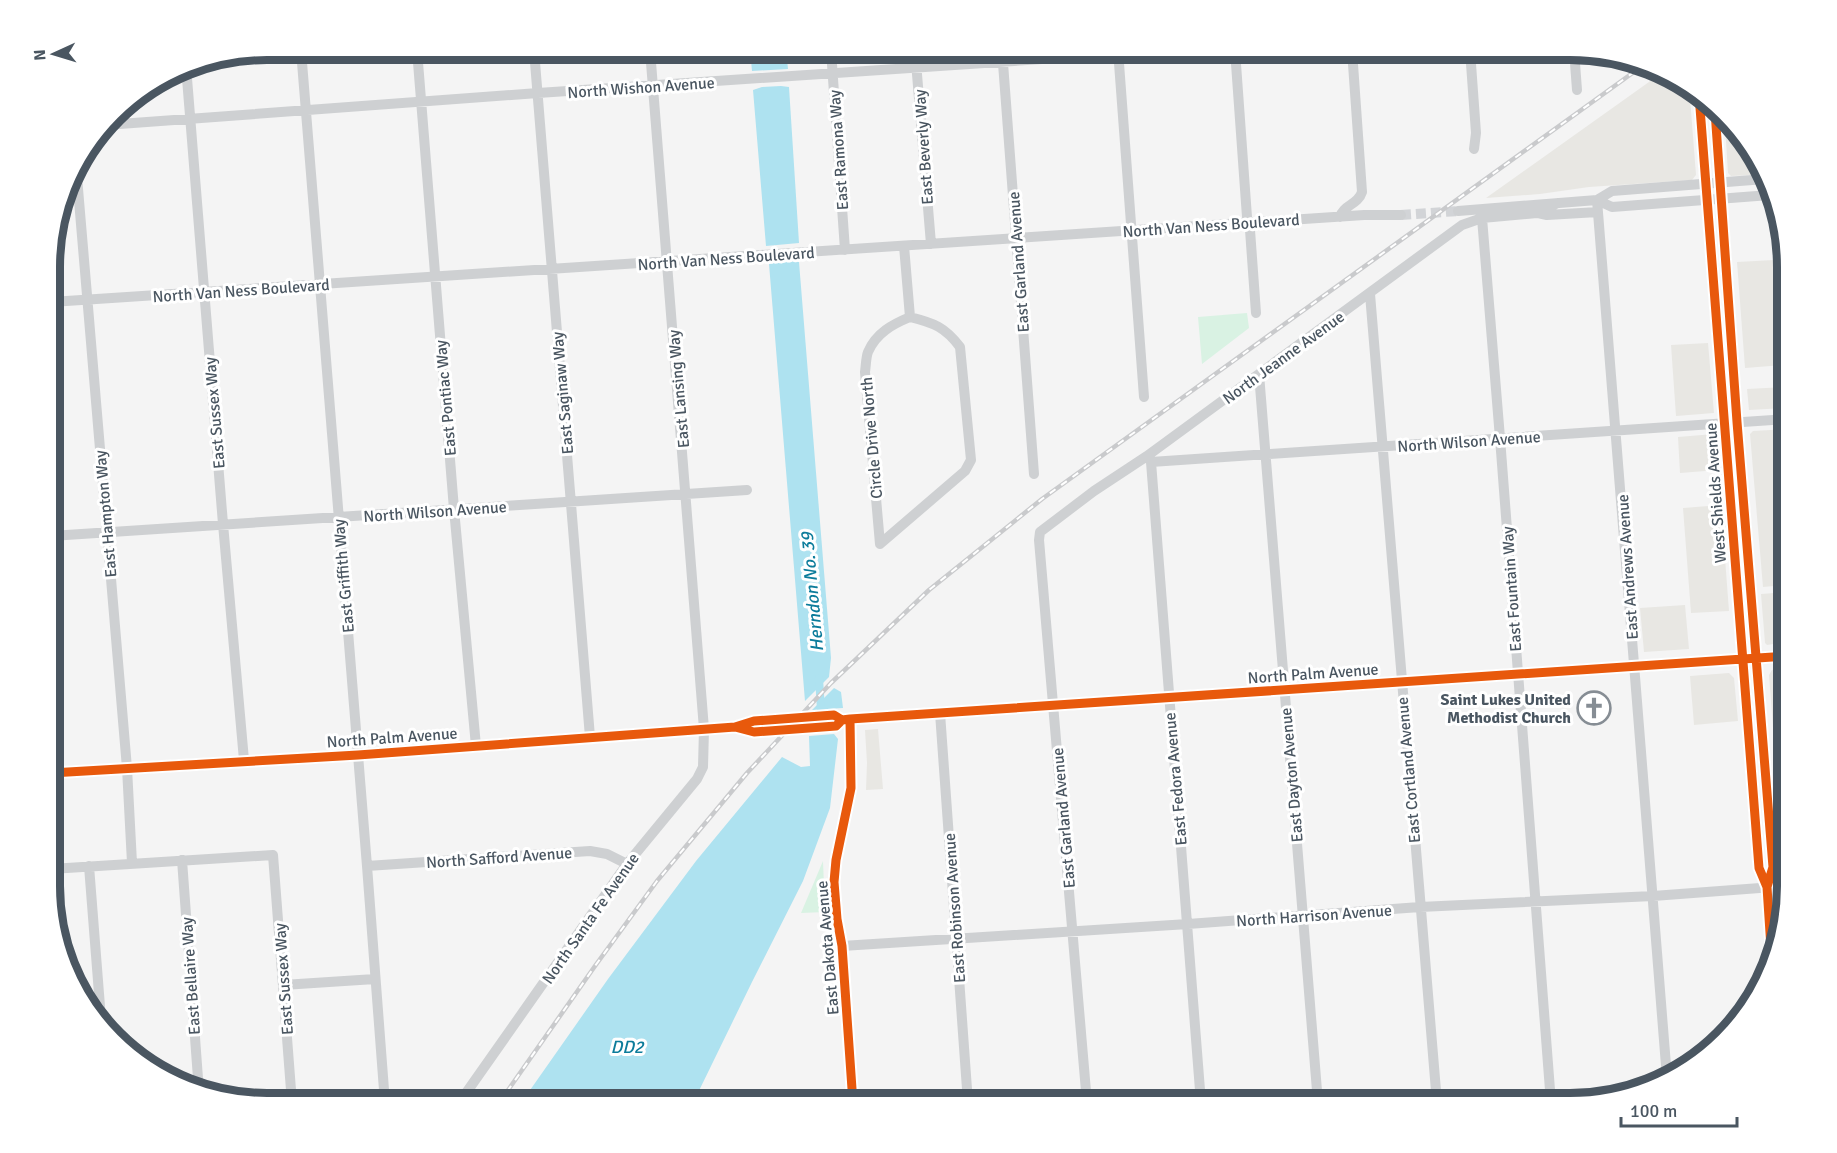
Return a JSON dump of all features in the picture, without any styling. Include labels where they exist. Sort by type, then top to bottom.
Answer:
[{"type":"main road","name":"West Shields Avenue","points":[[1700,107],[1707,200],[1756,659],[1773,867],[1767,887]]},
{"type":"main road","name":"West Shields Avenue","points":[[1716,121],[1743,660],[1759,868],[1767,887],[1770,937]]},
{"type":"main road","name":"North Palm Avenue","points":[[60,772],[735,727],[754,732],[840,720],[1777,657]]},
{"type":"street","name":"East Griffith Way","points":[[302,60],[368,866],[384,1093]]},
{"type":"street","name":"East Pontiac Way","points":[[418,60],[454,509],[476,746]]},
{"type":"street","name":"East Saginaw Way","points":[[535,60],[590,737]]},
{"type":"street","name":"East Lansing Way","points":[[652,60],[704,729]]},
{"type":"street","name":"East Ramona Way","points":[[832,60],[845,250]]},
{"type":"street","name":"East Beverly Way","points":[[916,60],[931,244]]},
{"type":"street","name":"North Wishon Avenue","points":[[118,124],[538,93],[782,78],[917,67],[967,60]]},
{"type":"street","name":"East Garland Avenue","points":[[1002,60],[1034,474]]},
{"type":"street","points":[[1119,60],[1144,397]]},
{"type":"street","points":[[1235,60],[1256,313]]},
{"type":"street","points":[[1340,217],[1344,209],[1360,198],[1362,192],[1353,60]]},
{"type":"street","points":[[1471,60],[1476,133],[1474,149]]},
{"type":"street","points":[[1575,60],[1577,90]]},
{"type":"street","name":"East Sussex Way","points":[[187,77],[244,760]]},
{"type":"street","points":[[1598,206],[1612,191],[1757,180]]},
{"type":"street","name":"East Hampton Way","points":[[78,183],[127,768],[132,863]]},
{"type":"street","points":[[1458,211],[1558,203],[1612,207],[1764,196]]},
{"type":"street","name":"North Jeanne Avenue","points":[[1537,213],[1558,203]]},
{"type":"street","name":"North Jeanne Avenue","points":[[1040,532],[1094,491],[1149,459],[1259,374],[1462,225],[1482,218],[1537,213],[1546,215],[1598,206]]},
{"type":"street","name":"East Andrews Avenue","points":[[1598,206],[1666,1069]]},
{"type":"street","name":"North Van Ness Boulevard","points":[[60,303],[1131,230],[1401,215]]},
{"type":"street","name":"East Fountain Way","points":[[1482,218],[1550,1093]]},
{"type":"street","points":[[904,246],[910,318]]},
{"type":"street","name":"East Cortland Avenue","points":[[1370,294],[1436,1093]]},
{"type":"street","name":"Circle Drive North","points":[[910,318],[939,326],[951,335],[960,347],[971,460],[965,471],[880,544],[865,372],[868,352],[879,335],[894,324],[910,318]]},
{"type":"street","name":"East Dayton Avenue","points":[[1259,374],[1317,1093]]},
{"type":"street","name":"North Wilson Avenue","points":[[1149,459],[1266,455],[1441,441],[1777,420]]},
{"type":"street","name":"East Fedora Avenue","points":[[1149,459],[1200,1093]]},
{"type":"street","name":"North Wilson Avenue","points":[[60,535],[747,490]]},
{"type":"street","name":"East Garland Avenue","points":[[1040,532],[1052,705],[1086,1093]]},
{"type":"street","name":"East Robinson Avenue","points":[[940,713],[967,1093]]},
{"type":"street","name":"East Dakota Avenue","points":[[840,720],[851,788],[836,860],[834,882],[842,946],[852,1093]]},
{"type":"street","name":"North Santa Fe Avenue","points":[[466,1093],[627,864],[696,779],[702,767],[704,729]]},
{"type":"street","name":"North Safford Avenue","points":[[368,866],[590,851],[607,854],[627,864]]},
{"type":"street","name":"East Sussex Way","points":[[182,860],[273,855],[291,1093]]},
{"type":"street","points":[[60,868],[182,860]]},
{"type":"street","name":"East Bellaire Way","points":[[182,860],[198,1081]]},
{"type":"street","points":[[89,866],[100,1008]]},
{"type":"street","name":"North Harrison Avenue","points":[[842,946],[1420,907],[1653,896],[1777,886]]},
{"type":"street","points":[[284,985],[375,979]]},
{"type":"shaded area","points":[[1655,78],[1690,99],[1696,175],[1692,180],[1589,187],[1486,198]]},
{"type":"shaded area","points":[[1725,131],[1749,163],[1751,175],[1731,176],[1728,173]]},
{"type":"shaded area","points":[[1774,260],[1777,299],[1777,365],[1745,368],[1737,262]]},
{"type":"shaded area","points":[[1708,343],[1714,413],[1676,416],[1671,345]]},
{"type":"shaded area","points":[[1777,387],[1777,408],[1749,410],[1747,389]]},
{"type":"shaded area","points":[[1777,430],[1777,586],[1763,587],[1750,434],[1753,431]]},
{"type":"shaded area","points":[[1714,434],[1718,470],[1680,473],[1678,437]]},
{"type":"shaded area","points":[[1721,505],[1729,611],[1691,613],[1683,508]]},
{"type":"shaded area","points":[[1777,593],[1777,644],[1767,645],[1765,643],[1761,594]]},
{"type":"shaded area","points":[[1685,605],[1689,649],[1644,652],[1640,608]]},
{"type":"shaded area","points":[[1777,669],[1776,767],[1769,675],[1772,670]]},
{"type":"shaded area","points":[[1729,673],[1734,678],[1738,721],[1694,725],[1690,676]]},
{"type":"shaded area","points":[[878,729],[883,789],[866,790],[865,730]]},
{"type":"green space","points":[[1247,313],[1249,328],[1202,364],[1198,317]]},
{"type":"green space","points":[[823,861],[825,912],[801,913]]},
{"type":"water","points":[[751,60],[787,60],[788,69],[752,71]]},
{"type":"water","points":[[789,87],[799,243],[766,246],[753,90]]},
{"type":"water","points":[[799,262],[831,658],[829,677],[805,701],[769,264]]},
{"type":"water","points":[[834,688],[841,692],[843,708],[812,710]]},
{"type":"water","name":"DD2","points":[[834,734],[838,739],[830,808],[803,881],[698,1093],[528,1093],[608,979],[696,861],[782,757],[801,767],[810,766],[809,736]]},
{"type":"waterway","name":"Herndon No. 39","points":[[819,678],[821,710]]},
{"type":"tunnel","points":[[1401,215],[1458,211]]},
{"type":"railway","points":[[506,1093],[657,881],[747,773],[831,683],[929,590],[1042,499],[1636,71]]},
{"type":"cycle path","points":[[1700,107],[1759,868],[1767,887],[1770,937]]},
{"type":"cycle path","points":[[1716,121],[1737,422],[1773,867],[1767,887]]},
{"type":"cycle path","points":[[60,772],[358,755],[735,727],[754,721],[834,715],[842,720],[1777,657]]},
{"type":"cycle path","points":[[850,719],[851,788],[836,860],[834,882],[842,946],[852,1093]]},
{"type":"cycle path","points":[[735,727],[754,732],[836,726],[842,720]]},
{"type":"place","name":"Saint Lukes United Methodist Church","points":[[1594,708]]}]
